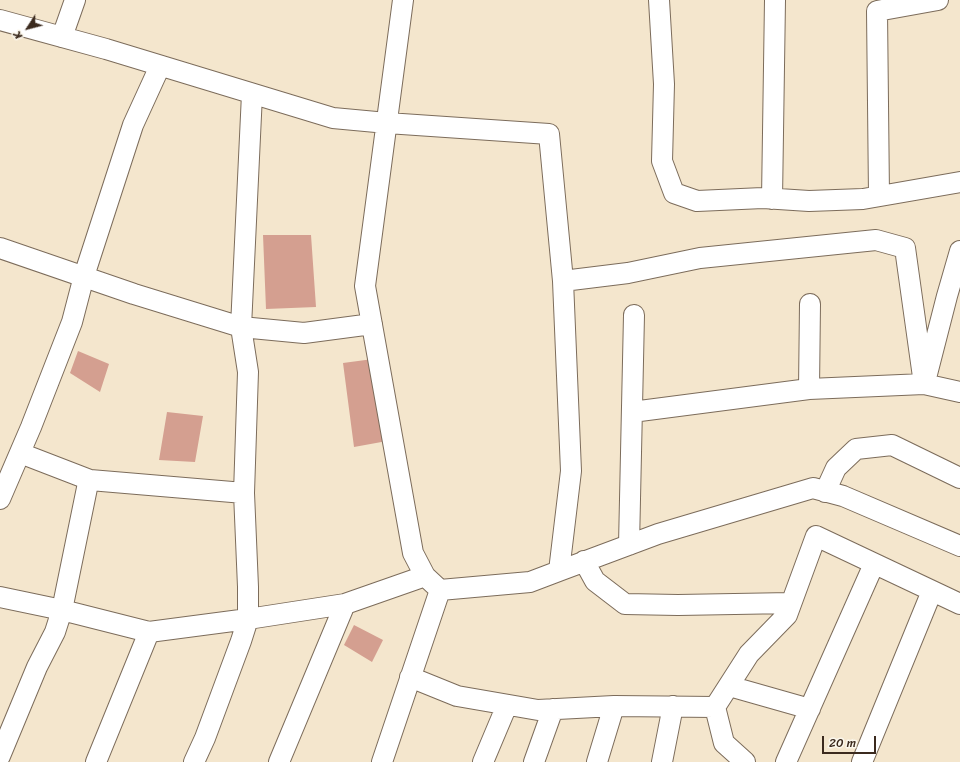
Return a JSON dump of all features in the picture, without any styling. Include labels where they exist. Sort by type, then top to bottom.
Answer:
[{"type":"street","points":[[62,37],[75,0]]},
{"type":"street","points":[[403,0],[365,286],[413,553],[425,576],[440,590],[530,582],[658,534],[814,488],[843,496],[960,546]]},
{"type":"street","points":[[659,0],[664,84],[662,161],[674,193],[697,202],[763,198],[809,201],[863,199],[960,182]]},
{"type":"street","points":[[772,199],[775,0]]},
{"type":"street","points":[[878,196],[876,6],[938,0]]},
{"type":"street","points":[[0,20],[333,118],[549,134],[563,281],[571,471],[559,571]]},
{"type":"street","points":[[0,499],[72,322],[84,276],[133,125],[160,66]]},
{"type":"street","points":[[194,762],[205,738],[248,619],[244,493],[248,372],[241,327],[252,94]]},
{"type":"street","points":[[563,281],[628,273],[700,258],[876,240],[905,248],[924,384]]},
{"type":"street","points":[[0,248],[241,327],[304,333],[372,324]]},
{"type":"street","points":[[924,384],[953,296],[960,251]]},
{"type":"street","points":[[809,389],[810,304]]},
{"type":"street","points":[[629,545],[634,315]]},
{"type":"street","points":[[632,412],[809,389],[924,384],[960,392]]},
{"type":"street","points":[[825,492],[836,468],[856,449],[892,445],[960,478]]},
{"type":"street","points":[[20,453],[90,480],[244,493]]},
{"type":"street","points":[[0,756],[37,667],[55,632],[62,610],[86,488],[90,480]]},
{"type":"street","points":[[745,762],[724,743],[716,707],[749,654],[787,615],[816,536],[960,604]]},
{"type":"street","points":[[584,562],[595,581],[625,604],[678,605],[791,603]]},
{"type":"street","points":[[786,762],[874,564]]},
{"type":"street","points":[[0,597],[62,610],[149,632],[345,604],[425,576]]},
{"type":"street","points":[[382,762],[440,590]]},
{"type":"street","points":[[862,762],[932,591]]},
{"type":"street","points":[[280,762],[345,604]]},
{"type":"street","points":[[96,762],[149,632]]},
{"type":"street","points":[[410,677],[457,696],[538,710],[614,706],[716,707]]},
{"type":"street","points":[[729,686],[810,709]]},
{"type":"street","points":[[483,762],[507,705]]},
{"type":"street","points":[[597,762],[614,706]]},
{"type":"street","points":[[662,762],[672,706]]},
{"type":"street","points":[[534,762],[553,709]]},
{"type":"building","points":[[263,235],[311,235],[316,307],[266,309]]},
{"type":"building","points":[[78,351],[109,364],[100,392],[70,373]]},
{"type":"building","points":[[373,359],[387,441],[354,447],[343,363]]},
{"type":"building","points":[[167,412],[203,416],[195,462],[159,460]]},
{"type":"building","points":[[354,625],[383,640],[372,662],[344,645]]}]
